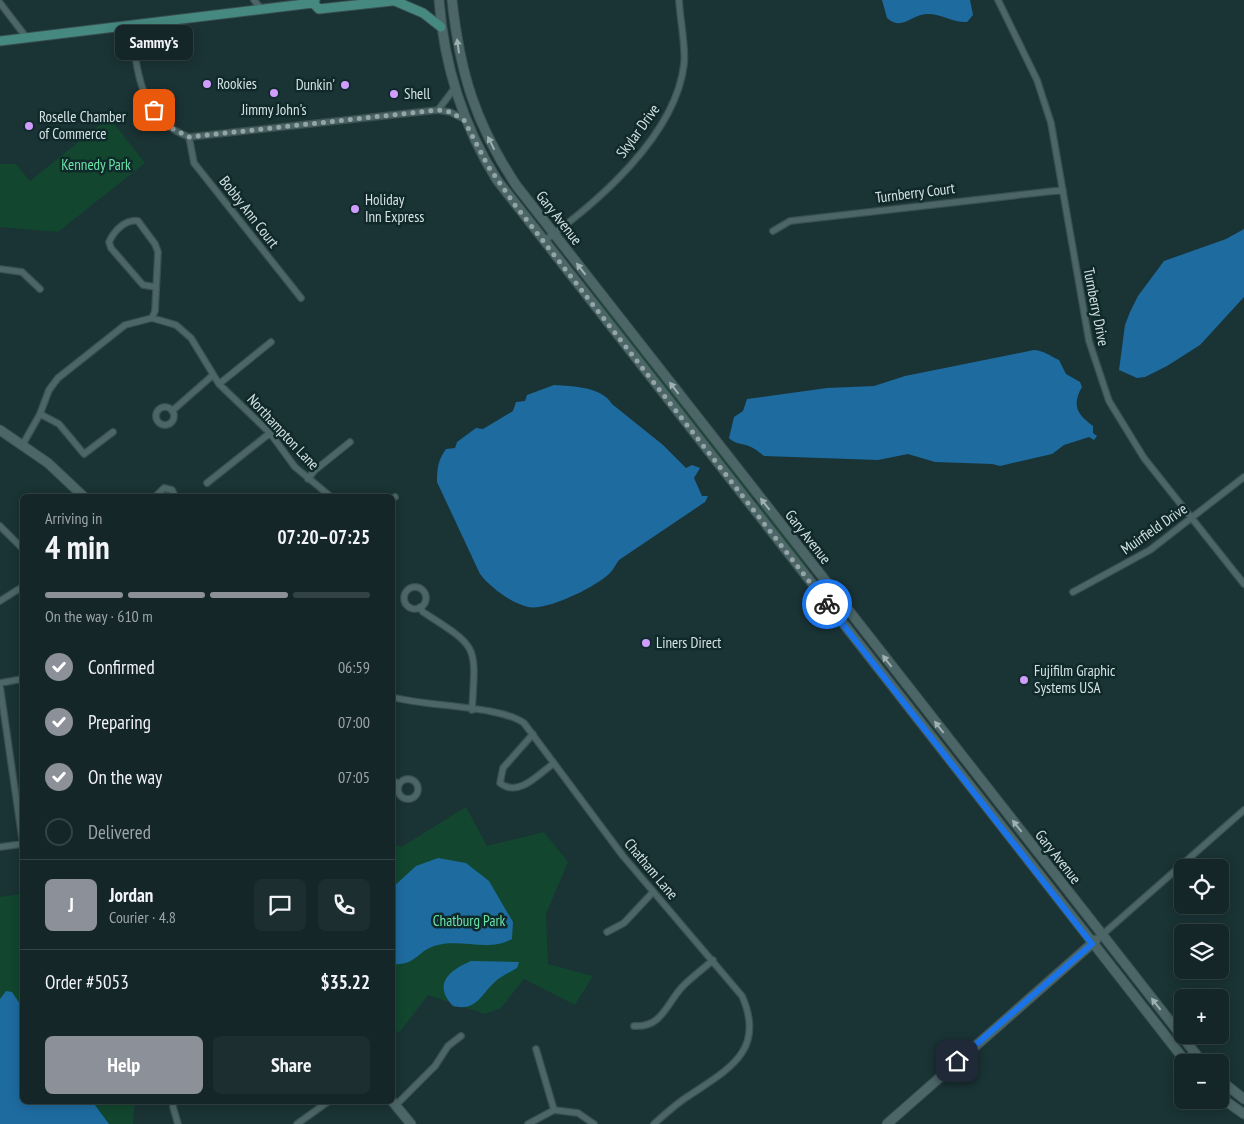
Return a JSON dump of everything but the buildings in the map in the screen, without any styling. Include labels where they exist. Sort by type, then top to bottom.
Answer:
[{"type":"main road","points":[[0,40],[262,10],[314,1],[319,9],[398,0],[423,13],[441,27]]},
{"type":"main road","name":"Gary Avenue","points":[[439,0],[441,27],[454,89],[464,120],[497,180],[1180,1054]]},
{"type":"main road","name":"Gary Avenue","points":[[452,0],[460,60],[484,129],[512,178],[1196,1054]]},
{"type":"main road","points":[[0,430],[23,444],[54,468],[81,494]]},
{"type":"main road","points":[[887,1124],[1102,935]]},
{"type":"main road","points":[[1229,1087],[1244,1099]]},
{"type":"main road","points":[[1229,1103],[1244,1114]]},
{"type":"main road","points":[[395,1104],[411,1124]]},
{"type":"street","points":[[254,0],[262,10]]},
{"type":"street","name":"Skylar Drive","points":[[544,242],[591,204],[622,174],[665,120],[679,92],[684,62],[679,0]]},
{"type":"street","name":"Turnberry Drive","points":[[998,0],[1032,69],[1044,100],[1054,135],[1089,341],[1109,401],[1128,436],[1244,584]]},
{"type":"street","points":[[0,3],[26,37]]},
{"type":"street","points":[[131,25],[139,82],[144,94],[164,123],[189,137],[438,110],[450,112],[464,120]]},
{"type":"street","points":[[438,110],[454,89]]},
{"type":"street","name":"Bobby Ann Court","points":[[189,137],[194,163],[301,298]]},
{"type":"street","name":"Turnberry Court","points":[[773,231],[790,221],[969,199],[1025,196],[1063,190]]},
{"type":"street","points":[[152,318],[155,311],[159,268],[155,244],[138,221],[126,222],[113,234],[109,242],[111,248],[143,285],[156,287]]},
{"type":"street","points":[[0,269],[22,272],[40,289]]},
{"type":"street","points":[[23,444],[40,414],[49,390],[58,378],[125,325],[152,318],[176,326],[191,338],[213,375],[172,410]]},
{"type":"street","points":[[219,384],[270,342]]},
{"type":"street","name":"Northampton Lane","points":[[213,375],[219,384],[270,433],[286,458],[308,480],[327,494]]},
{"type":"street","points":[[40,414],[59,424],[84,454],[113,432]]},
{"type":"street","points":[[207,483],[270,433]]},
{"type":"street","points":[[308,480],[314,471],[350,442]]},
{"type":"street","name":"Muirfield Drive","points":[[1073,592],[1150,550],[1244,477]]},
{"type":"street","points":[[158,494],[164,488],[172,490],[175,494]]},
{"type":"street","points":[[0,526],[20,546]]},
{"type":"street","points":[[0,600],[20,588]]},
{"type":"street","points":[[420,607],[423,612],[458,635],[470,649],[475,660],[472,710]]},
{"type":"street","points":[[20,679],[0,684],[20,824]]},
{"type":"street","name":"Chatham Lane","points":[[395,698],[420,704],[508,715],[524,724],[618,849],[742,996],[748,1016],[748,1037],[740,1056],[731,1068],[677,1104],[654,1124]]},
{"type":"street","points":[[533,734],[503,768],[500,783],[511,789],[518,788],[554,763]]},
{"type":"street","points":[[395,782],[399,784]]},
{"type":"street","points":[[1102,935],[1244,810]]},
{"type":"street","points":[[0,848],[20,844]]},
{"type":"street","points":[[607,932],[624,923],[653,892]]},
{"type":"street","points":[[634,1026],[646,1027],[658,1019],[683,987],[712,960]]},
{"type":"street","points":[[395,1102],[435,1066],[448,1046],[461,1036]]},
{"type":"street","points":[[536,1049],[554,1110]]},
{"type":"street","points":[[174,1104],[178,1124]]},
{"type":"street","points":[[297,1124],[325,1104]]},
{"type":"street","points":[[528,1124],[554,1110],[578,1113],[594,1124]]},
{"type":"green space","name":"Kennedy Park","points":[[109,117],[145,163],[58,232],[0,227],[0,164],[16,164],[30,181]]},
{"type":"green space","points":[[571,267],[605,307],[754,497],[751,499]]},
{"type":"green space","points":[[758,502],[805,562],[811,576],[755,504]]},
{"type":"green space","name":"Chatburg Park","points":[[466,807],[487,846],[544,832],[568,862],[546,914],[548,964],[593,976],[575,1005],[524,979],[501,1008],[485,1014],[428,995],[399,1033],[395,1029],[395,845],[401,847]]},
{"type":"green space","points":[[20,894],[20,1104],[135,1104],[133,1124],[0,1124],[0,897]]},
{"type":"water","points":[[882,0],[970,0],[973,15],[967,22],[938,15],[922,14],[903,23],[898,23],[887,18]]},
{"type":"water","points":[[1244,229],[1244,297],[1200,345],[1167,366],[1145,377],[1137,378],[1119,370],[1125,325],[1130,312],[1138,296],[1164,261],[1226,239]]},
{"type":"water","points":[[1034,350],[1059,360],[1066,374],[1080,382],[1082,387],[1077,400],[1078,410],[1083,418],[1093,426],[1093,433],[1097,436],[1094,440],[1089,437],[1064,445],[1052,454],[1000,466],[992,464],[935,462],[908,454],[878,460],[764,456],[753,448],[734,442],[729,438],[734,417],[743,411],[747,399],[827,388],[874,386],[905,376]]},
{"type":"water","points":[[554,385],[586,388],[607,398],[663,445],[686,468],[692,465],[700,468],[694,478],[702,496],[708,496],[705,502],[619,560],[610,573],[594,585],[559,602],[528,607],[501,594],[480,574],[437,482],[438,469],[441,457],[446,449],[455,448],[457,442],[476,428],[483,429],[513,411],[516,402],[525,401],[527,395]]},
{"type":"water","points":[[438,858],[466,863],[489,881],[513,922],[512,939],[495,945],[457,943],[438,945],[426,950],[413,960],[395,964],[395,885],[416,866]]},
{"type":"water","points":[[471,961],[519,962],[517,968],[497,980],[474,1004],[461,1007],[453,1006],[444,991],[446,979],[456,969]]},
{"type":"water","points":[[6,991],[12,992],[20,1004],[20,1104],[94,1104],[109,1124],[0,1124],[0,999]]},
{"type":"way so far","points":[[154,110],[164,123],[189,137],[232,134],[438,110],[454,113],[464,120],[488,166],[515,205],[827,604]]},
{"type":"place","name":"Rookies","points":[[207,84]]},
{"type":"place","name":"Dunkin'","points":[[345,85]]},
{"type":"place","name":"Jimmy John's","points":[[274,93]]},
{"type":"place","name":"Shell","points":[[394,94]]},
{"type":"place","name":"Sammy’s","points":[[154,110]]},
{"type":"place","name":"Roselle Chamber of Commerce","points":[[29,126]]},
{"type":"place","name":"Holiday Inn Express","points":[[355,209]]},
{"type":"place","name":"Liners Direct","points":[[646,643]]},
{"type":"place","name":"Fujifilm Graphic Systems USA","points":[[1024,680]]},
{"type":"route","points":[[827,604],[1092,944],[957,1061]]}]
